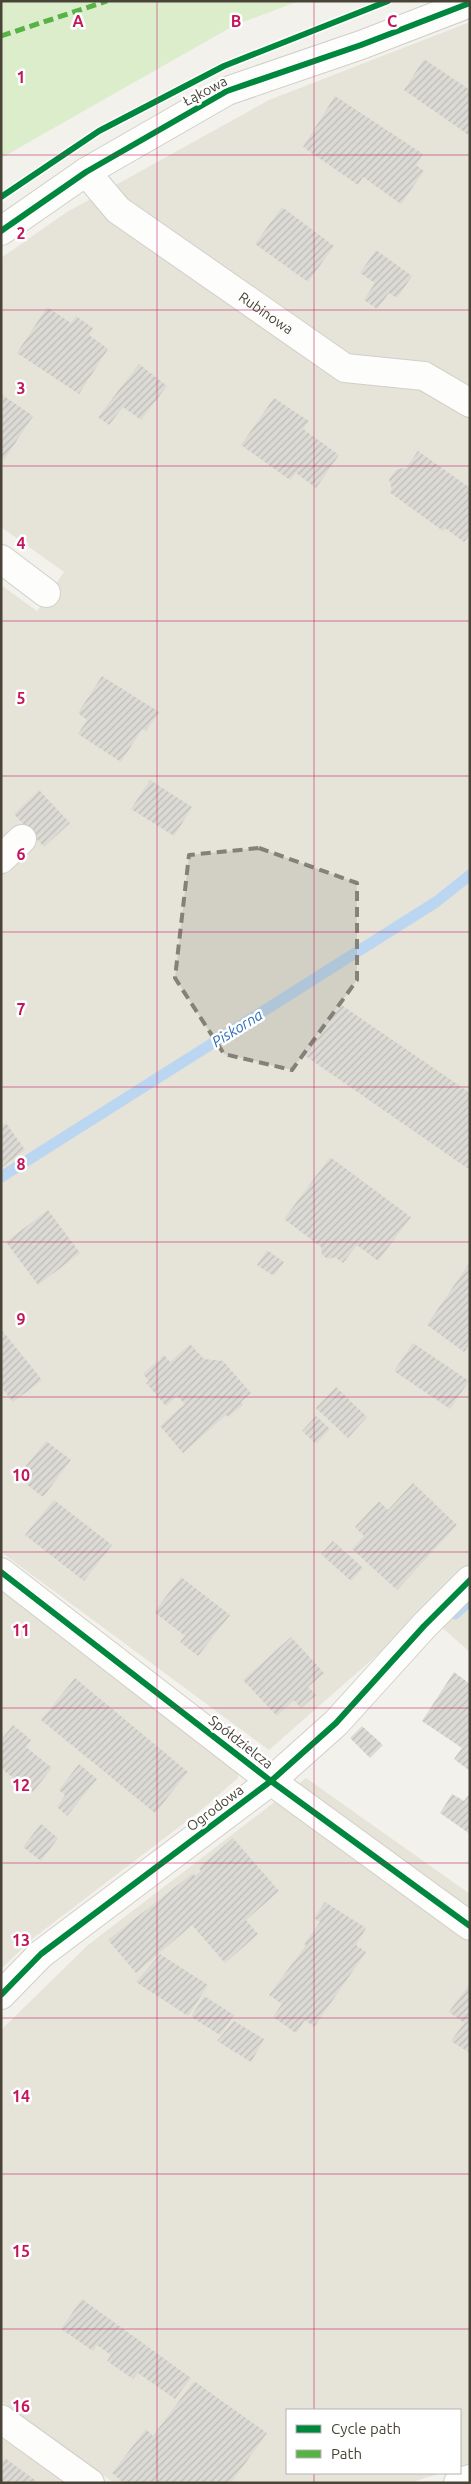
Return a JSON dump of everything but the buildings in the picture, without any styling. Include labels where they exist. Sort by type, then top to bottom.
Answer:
[{"type":"street","name":"Łąkowa","points":[[1,232],[86,172],[227,91],[361,45],[470,3]]},
{"type":"street","name":"Rubinowa","points":[[86,172],[118,210],[344,368],[424,376],[470,403]]},
{"type":"street","points":[[1,559],[46,593]]},
{"type":"street","points":[[1,859],[22,839]]},
{"type":"street","name":"Spółdzielcza","points":[[1,1572],[271,1781],[470,1926]]},
{"type":"street","name":"Ogrodowa","points":[[1,1994],[41,1954],[271,1781],[336,1723],[424,1626],[470,1580]]},
{"type":"street","points":[[1,2419],[90,2483]]},
{"type":"street","points":[[458,2483],[470,2479]]},
{"type":"highlighted area","points":[[259,848],[357,883],[357,980],[292,1070],[224,1054],[175,978],[189,855]]},
{"type":"shaded area","points":[[470,22],[470,1652],[423,1611],[401,1634],[269,1750],[1,1552],[1,585],[37,611],[64,572],[1,527],[1,258],[67,212],[269,100]]},
{"type":"shaded area","points":[[1,1590],[238,1771],[238,1778],[200,1811],[32,1939],[1,1969]]},
{"type":"shaded area","points":[[306,1778],[470,1894],[470,2464],[461,2467],[461,2409],[286,2409],[286,2474],[439,2474],[409,2483],[114,2483],[1,2401],[1,2030],[88,1945]]},
{"type":"shaded area","points":[[1,2438],[67,2483],[1,2483]]},
{"type":"green space","points":[[1,1],[299,1],[235,25],[1,158]]},
{"type":"waterway","name":"Piskorna","points":[[1,1177],[436,902],[470,875]]},
{"type":"waterway","points":[[455,1614],[470,1600]]},
{"type":"marked path","points":[[1,36],[107,1]]},
{"type":"cycle path","points":[[1,197],[99,131],[224,66],[388,1]]},
{"type":"cycle path","points":[[1,231],[86,172],[227,91],[361,45],[470,3]]},
{"type":"cycle path","points":[[1,1572],[271,1781],[470,1926]]},
{"type":"cycle path","points":[[1,1995],[41,1954],[271,1781],[336,1723],[424,1626],[470,1580]]}]
